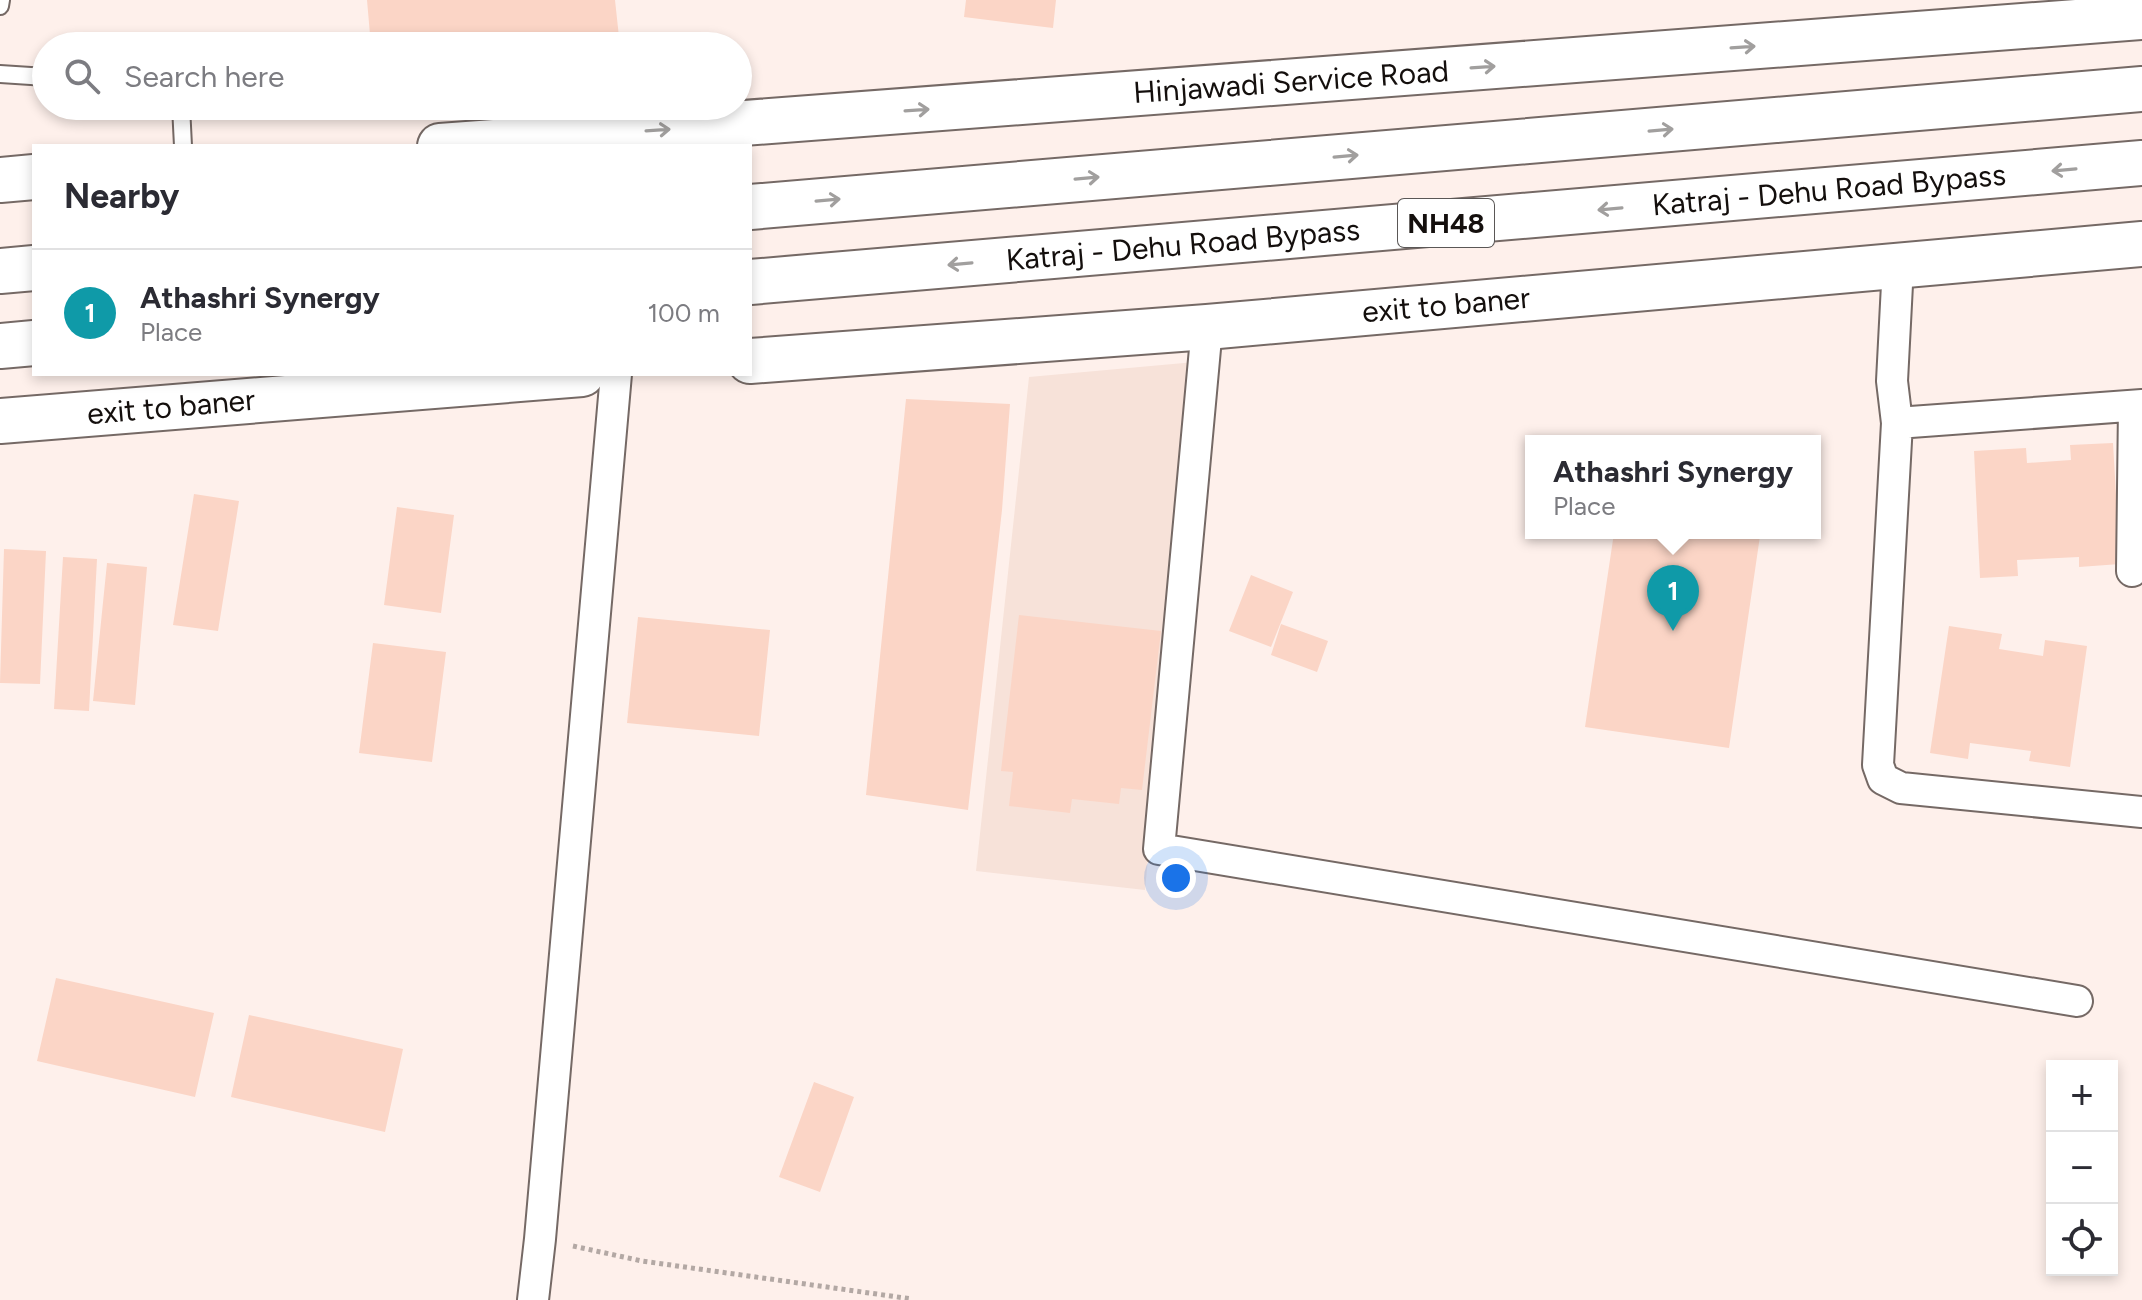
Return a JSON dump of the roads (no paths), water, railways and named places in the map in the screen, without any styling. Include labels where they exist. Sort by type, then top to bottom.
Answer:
[{"type":"main road","name":"Hinjawadi Service Road","points":[[466,144],[2142,17]]},
{"type":"main road","points":[[752,207],[2142,89]]},
{"type":"main road","name":"Katraj - Dehu Road Bypass","points":[[752,282],[2142,163]]},
{"type":"main road","points":[[0,180],[32,177]]},
{"type":"main road","name":"exit to baner","points":[[752,361],[1207,327],[2142,244]]},
{"type":"main road","points":[[0,271],[32,268]]},
{"type":"main road","points":[[0,346],[32,343]]},
{"type":"main road","name":"exit to baner","points":[[0,421],[557,376]]},
{"type":"street","points":[[1898,265],[1892,381],[1897,423],[1878,765],[1883,779],[1901,788],[2142,812]]},
{"type":"street","points":[[1207,327],[1159,849],[2077,1001]]},
{"type":"street","points":[[533,1300],[616,376]]},
{"type":"street","points":[[1897,423],[2138,405],[2132,571]]},
{"type":"lane","points":[[0,6],[1,0]]},
{"type":"lane","points":[[0,74],[32,76]]},
{"type":"lane","points":[[182,120],[183,144]]},
{"type":"place","name":"Athashri Synergy","points":[[1673,631]]}]
